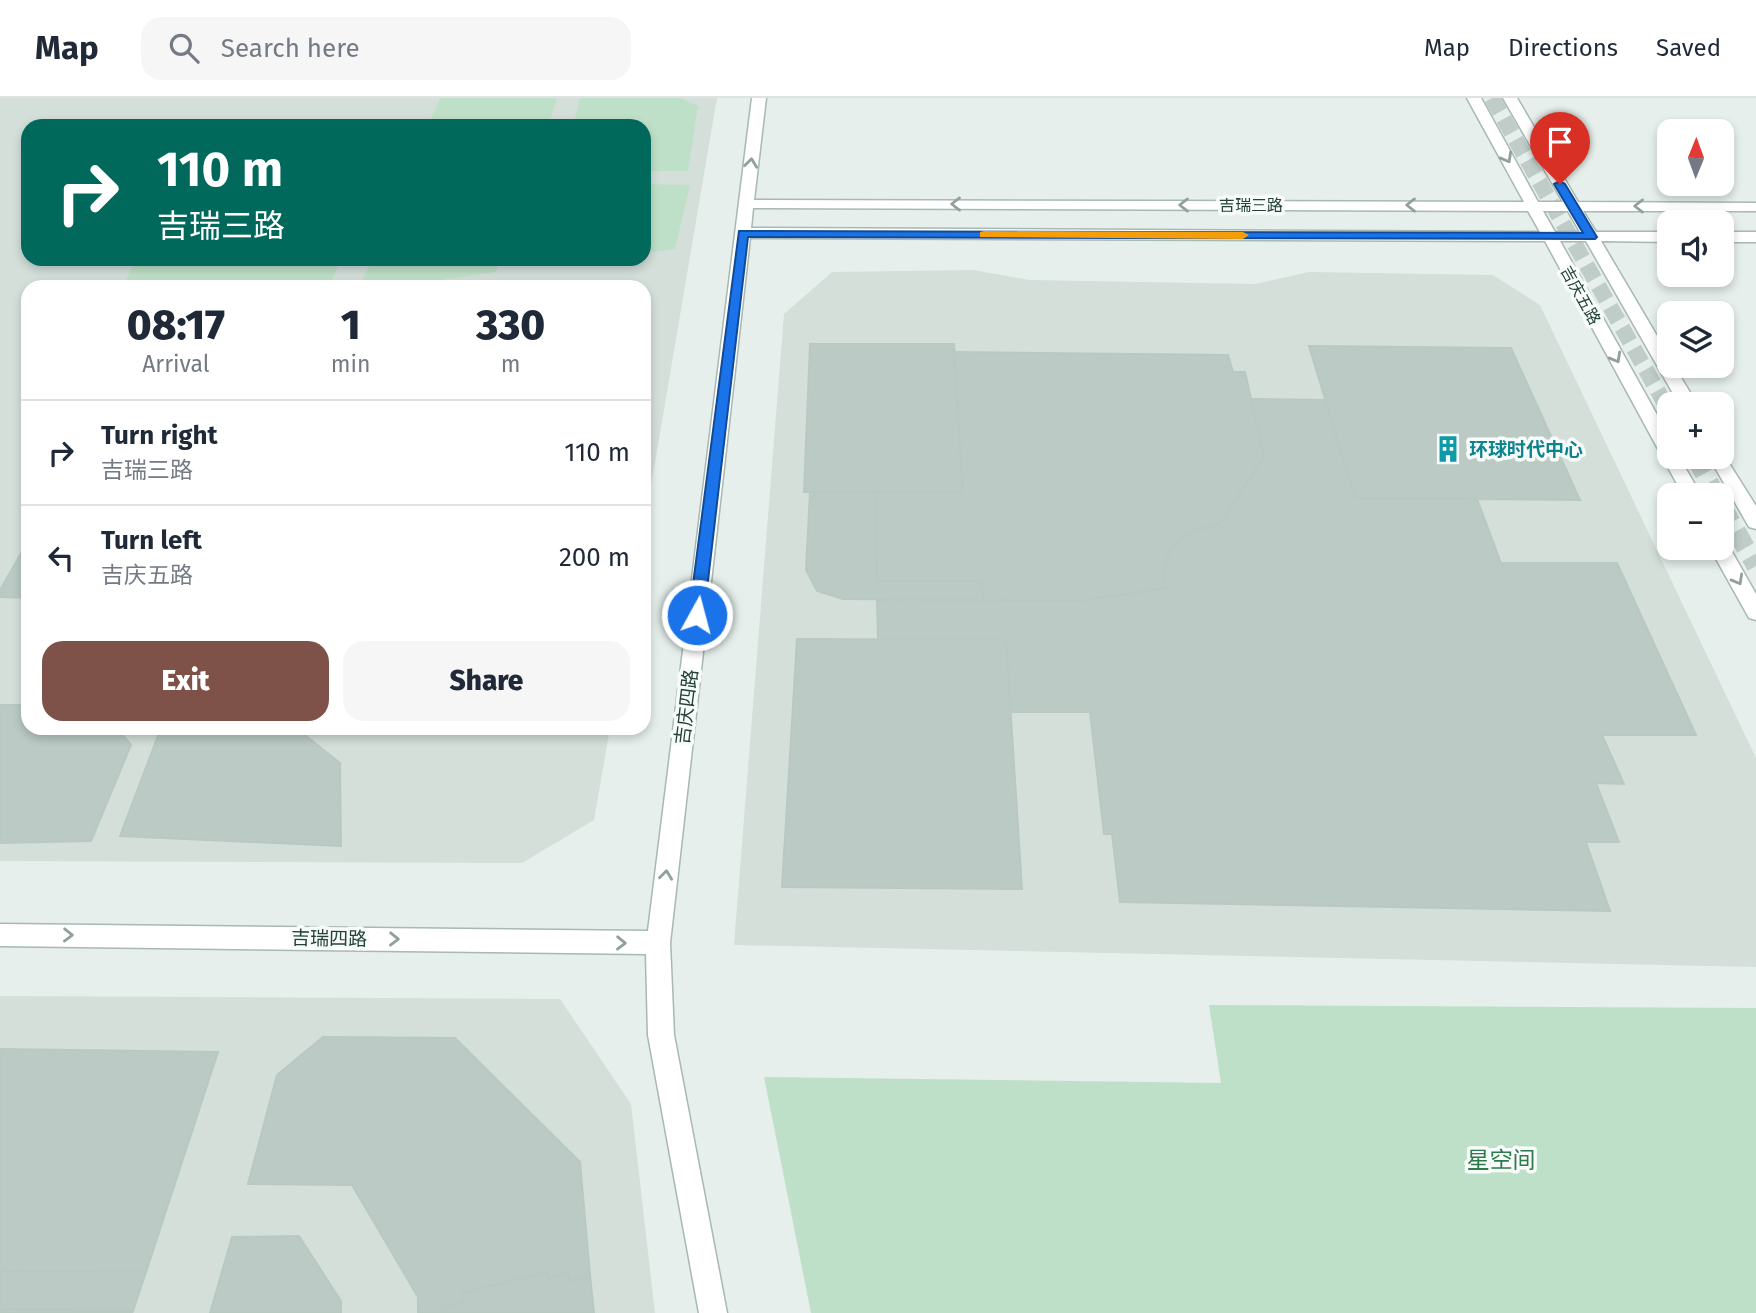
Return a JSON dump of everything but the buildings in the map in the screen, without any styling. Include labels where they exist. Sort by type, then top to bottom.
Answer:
[{"type":"street","name":"吉庆四路","points":[[713,1313],[661,1035],[658,943],[759,98]]},
{"type":"street","name":"吉庆五路","points":[[1474,98],[1657,432]]},
{"type":"street","name":"吉庆五路","points":[[1510,98],[1681,392]]},
{"type":"street","name":"吉瑞三路","points":[[746,204],[1756,207]]},
{"type":"street","name":"吉瑞三路","points":[[743,233],[1657,237]]},
{"type":"street","points":[[1734,237],[1756,237]]},
{"type":"street","points":[[1725,469],[1756,522]]},
{"type":"street","points":[[1727,560],[1756,612]]},
{"type":"street","name":"吉瑞四路","points":[[0,934],[658,943]]},
{"type":"shaded area","points":[[0,98],[717,98],[651,486],[651,280],[21,280],[21,735],[609,735],[594,820],[522,863],[0,861]]},
{"type":"shaded area","points":[[973,270],[1030,280],[1255,284],[1309,272],[1493,275],[1540,305],[1657,550],[1657,560],[1662,560],[1756,758],[1756,967],[734,945],[784,314],[832,272]]},
{"type":"shaded area","points":[[0,996],[560,999],[631,1104],[655,1313],[0,1313]]},
{"type":"green space","points":[[440,98],[557,98],[548,119],[431,119]]},
{"type":"green space","points":[[580,98],[680,98],[698,106],[688,171],[651,171],[651,119],[575,119]]},
{"type":"green space","points":[[651,184],[690,185],[675,249],[651,252]]},
{"type":"green space","points":[[133,266],[338,266],[332,280],[126,280]]},
{"type":"green space","points":[[369,266],[498,266],[496,272],[441,280],[362,280]]},
{"type":"green space","name":"星空间","points":[[1209,1005],[1756,1008],[1756,1313],[811,1313],[764,1077],[1221,1083]]},
{"type":"tunnel","points":[[1492,98],[1658,392]]},
{"type":"tunnel","points":[[1702,469],[1709,483]]},
{"type":"tunnel","points":[[1734,527],[1756,566]]},
{"type":"slow traffic","points":[[984,234],[1243,235]]},
{"type":"place","name":"环球时代中心","points":[[1448,449]]},
{"type":"route","points":[[697,615],[743,233],[1591,237],[1560,184]]}]
